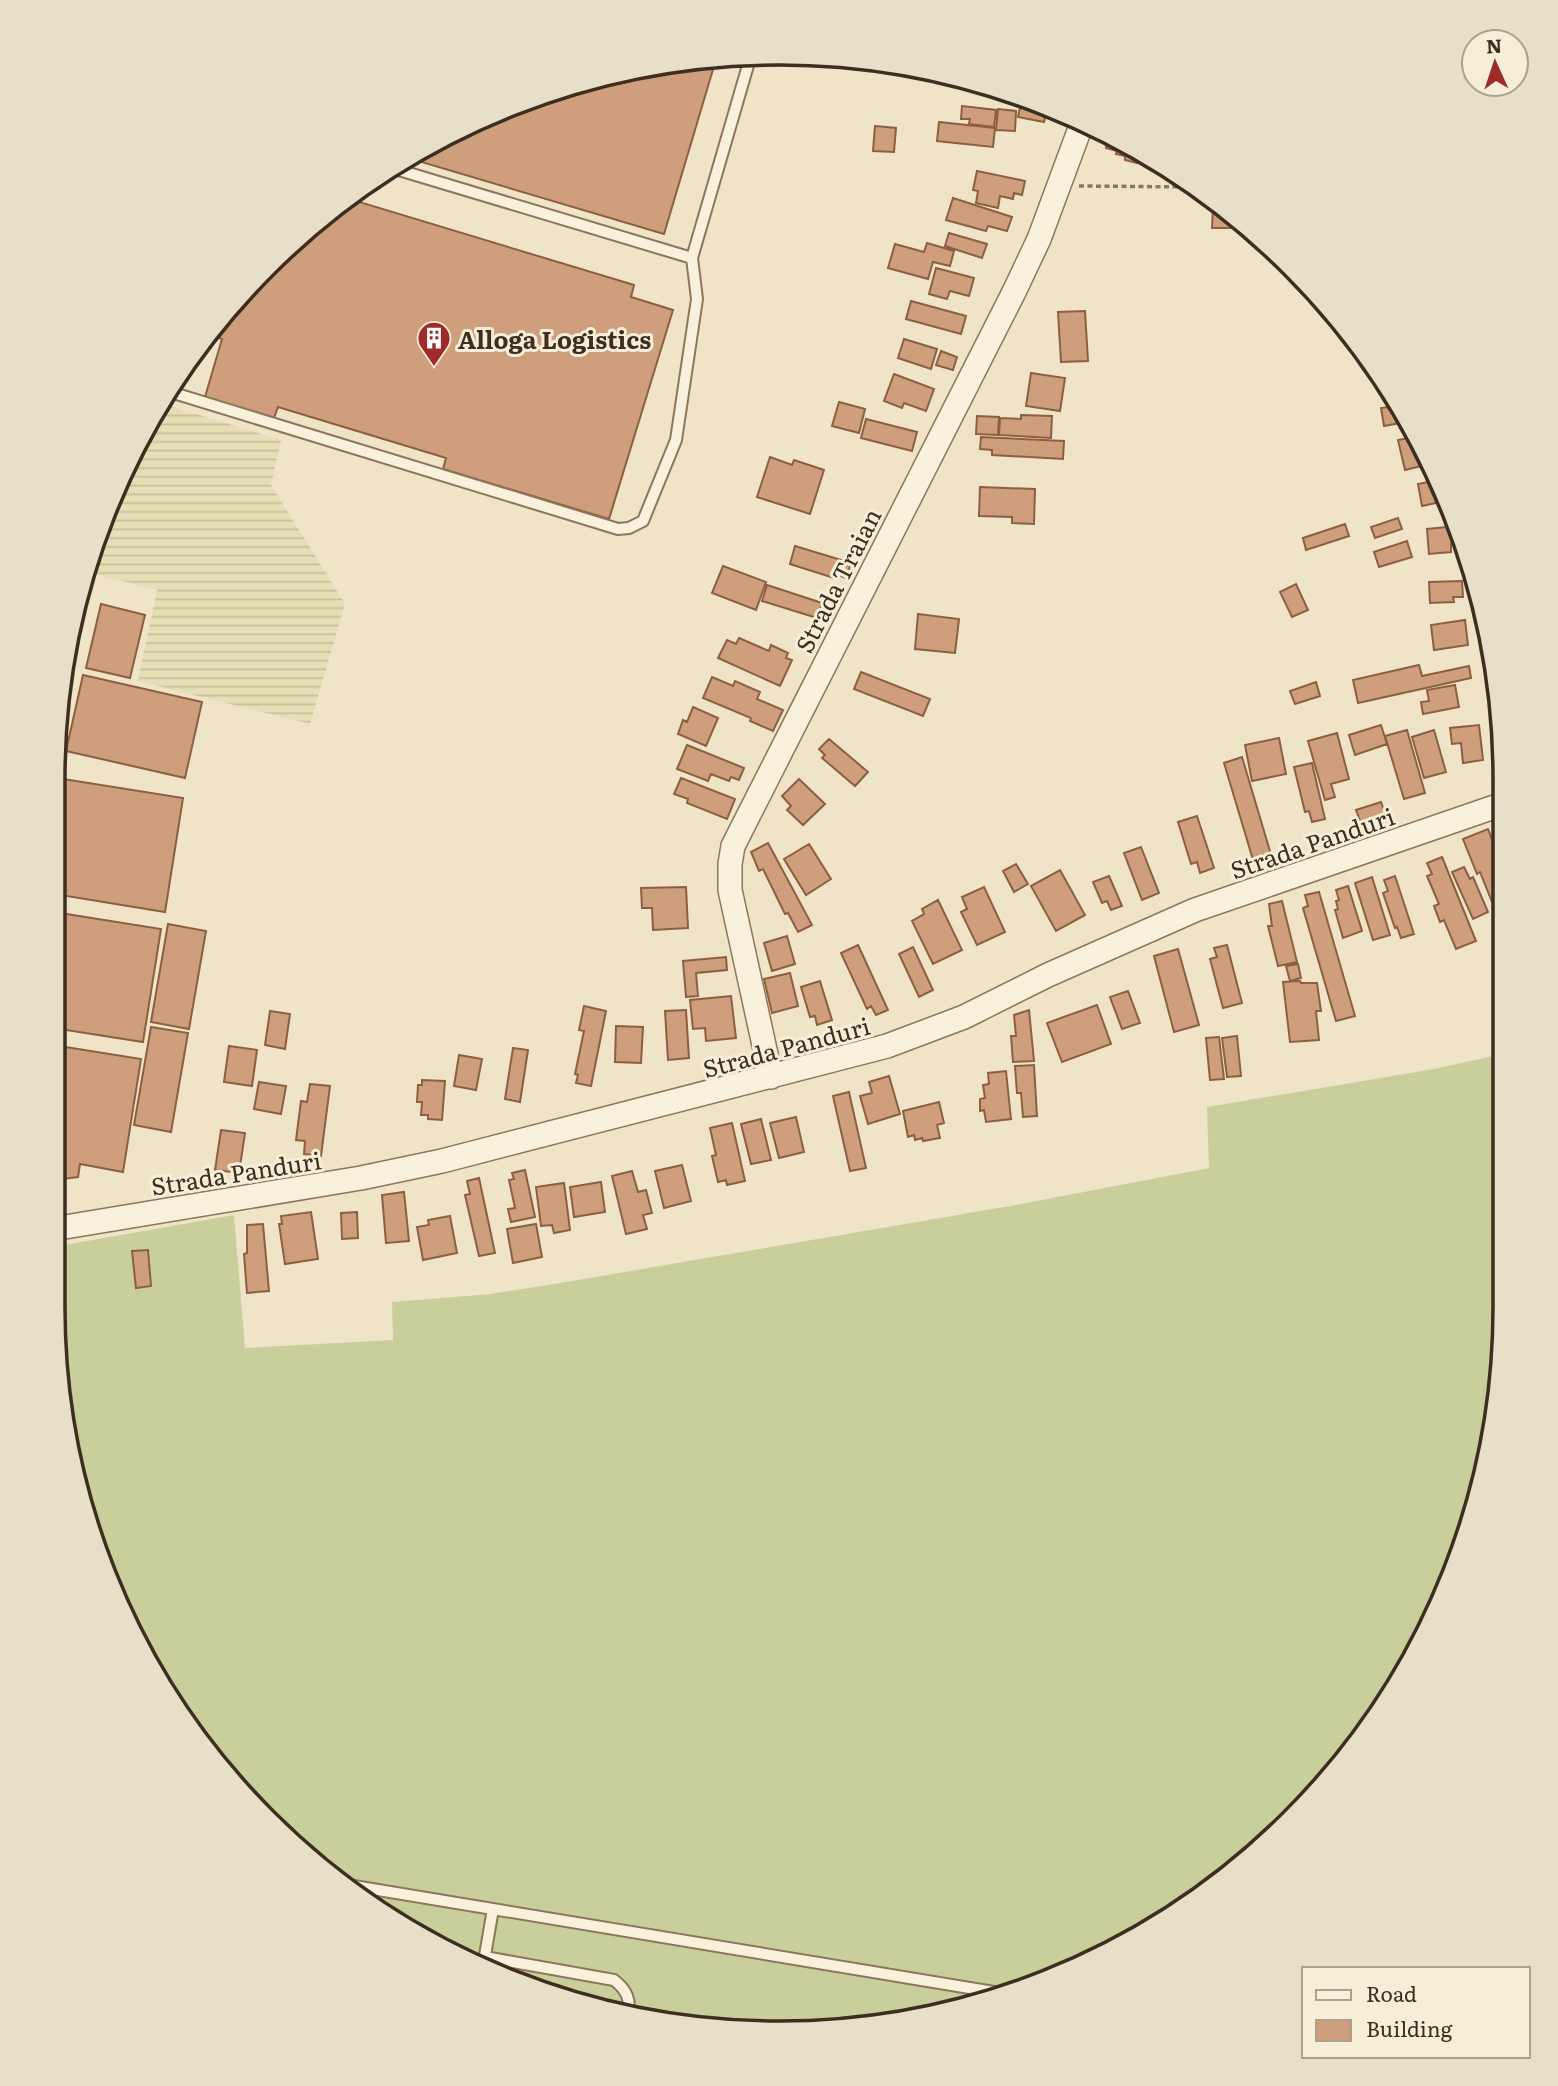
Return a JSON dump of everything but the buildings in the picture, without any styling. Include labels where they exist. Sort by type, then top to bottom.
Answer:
[{"type":"street","name":"Strada Traian","points":[[771,1077],[730,891],[733,846],[1014,292],[1039,239],[1080,131]]},
{"type":"street","name":"Strada Panduri","points":[[65,1227],[361,1178],[442,1161],[887,1046],[927,1033],[1109,946],[1195,910],[1493,807]]},
{"type":"lane","points":[[177,394],[618,529],[629,528],[643,521],[677,440],[697,299],[692,258],[748,66]]},
{"type":"lane","points":[[404,171],[692,258]]},
{"type":"lane","points":[[363,1887],[985,1991]]},
{"type":"lane","points":[[485,1958],[493,1909]]},
{"type":"lane","points":[[500,1964],[614,1980],[625,1988],[629,2005]]},
{"type":"path","points":[[1059,186],[1179,187]]},
{"type":"shaded area","points":[[170,406],[281,440],[271,485],[345,604],[310,724],[138,681],[157,590],[95,574],[119,506],[138,463]]},
{"type":"green space","points":[[1493,1056],[1492,1354],[1480,1446],[1469,1492],[1439,1580],[1420,1623],[1398,1664],[1346,1742],[1284,1812],[1250,1844],[1214,1874],[1136,1926],[1095,1948],[1009,1983],[918,2008],[872,2015],[826,2020],[732,2020],[640,2008],[594,1997],[506,1967],[463,1948],[422,1926],[344,1874],[274,1812],[242,1778],[212,1742],[160,1664],[138,1623],[103,1537],[78,1446],[71,1400],[66,1354],[65,1245],[234,1215],[245,1348],[393,1340],[392,1302],[491,1294],[572,1281],[1016,1205],[1209,1168],[1207,1107],[1434,1069]]},
{"type":"place","name":"Alloga Logistics","points":[[434,368]]}]
